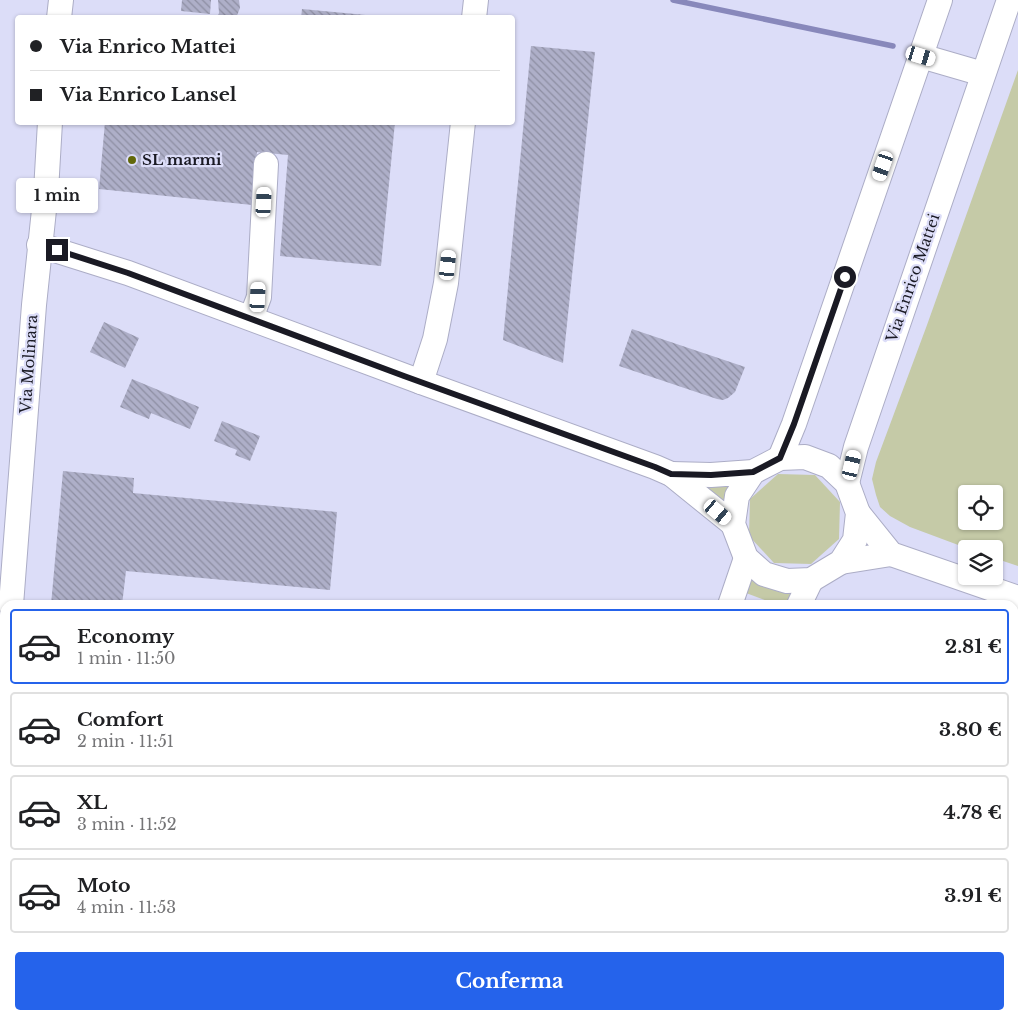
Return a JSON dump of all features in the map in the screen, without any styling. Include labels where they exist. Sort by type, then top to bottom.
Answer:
[{"type":"street","points":[[59,15],[61,0]]},
{"type":"street","points":[[474,15],[476,0]]},
{"type":"street","points":[[780,458],[794,424],[940,0]]},
{"type":"street","name":"Via Enrico Mattei","points":[[847,484],[856,447],[1009,0]]},
{"type":"street","points":[[921,56],[983,74]]},
{"type":"street","name":"Via Molinara","points":[[10,600],[39,245],[46,191],[50,125]]},
{"type":"street","points":[[421,382],[435,339],[446,283],[463,125]]},
{"type":"street","points":[[251,318],[258,297],[266,164]]},
{"type":"street","points":[[39,245],[128,273],[655,467],[671,474],[733,524]]},
{"type":"street","points":[[671,474],[711,475],[753,472],[780,458],[805,457],[829,466],[847,484],[858,513],[891,554]]},
{"type":"street","points":[[753,472],[737,496],[733,524],[746,558],[764,574],[787,581],[811,580],[841,562],[891,554],[1018,598]]},
{"type":"street","points":[[841,562],[854,540],[858,513]]},
{"type":"street","points":[[732,600],[746,558]]},
{"type":"street","points":[[801,600],[811,580]]},
{"type":"green space","points":[[1018,70],[1018,566],[1003,561],[1003,540],[958,540],[958,545],[910,527],[890,516],[880,507],[876,495],[872,479],[876,462]]},
{"type":"green space","points":[[778,474],[815,475],[840,502],[839,539],[811,564],[774,563],[749,536],[750,499]]},
{"type":"green space","points":[[738,482],[725,505],[699,483]]},
{"type":"green space","points":[[753,575],[794,585],[790,600],[765,600],[746,593]]},
{"type":"building","points":[[182,0],[211,0],[210,14],[181,11]]},
{"type":"building","points":[[218,0],[239,0],[240,8],[237,15],[218,15]]},
{"type":"building","points":[[302,9],[365,15],[301,15]]},
{"type":"building","points":[[531,46],[595,52],[563,363],[503,340]]},
{"type":"building","points":[[105,125],[395,125],[381,266],[280,256],[288,155],[257,152],[252,205],[99,189]]},
{"type":"building","points":[[104,322],[139,338],[125,368],[90,352]]},
{"type":"building","points":[[632,329],[745,367],[735,392],[723,400],[717,399],[619,366]]},
{"type":"building","points":[[132,379],[199,407],[190,429],[151,413],[149,419],[120,407]]},
{"type":"building","points":[[222,421],[260,436],[250,461],[235,455],[237,450],[214,441]]},
{"type":"building","points":[[63,471],[134,478],[133,493],[337,512],[330,590],[126,571],[123,600],[51,600]]},
{"type":"waterway","points":[[673,0],[893,46]]},
{"type":"place","name":"SL marmi","points":[[132,160]]},
{"type":"route","points":[[57,250],[128,273],[671,474],[711,475],[753,472],[780,458],[794,424],[845,277]]}]
